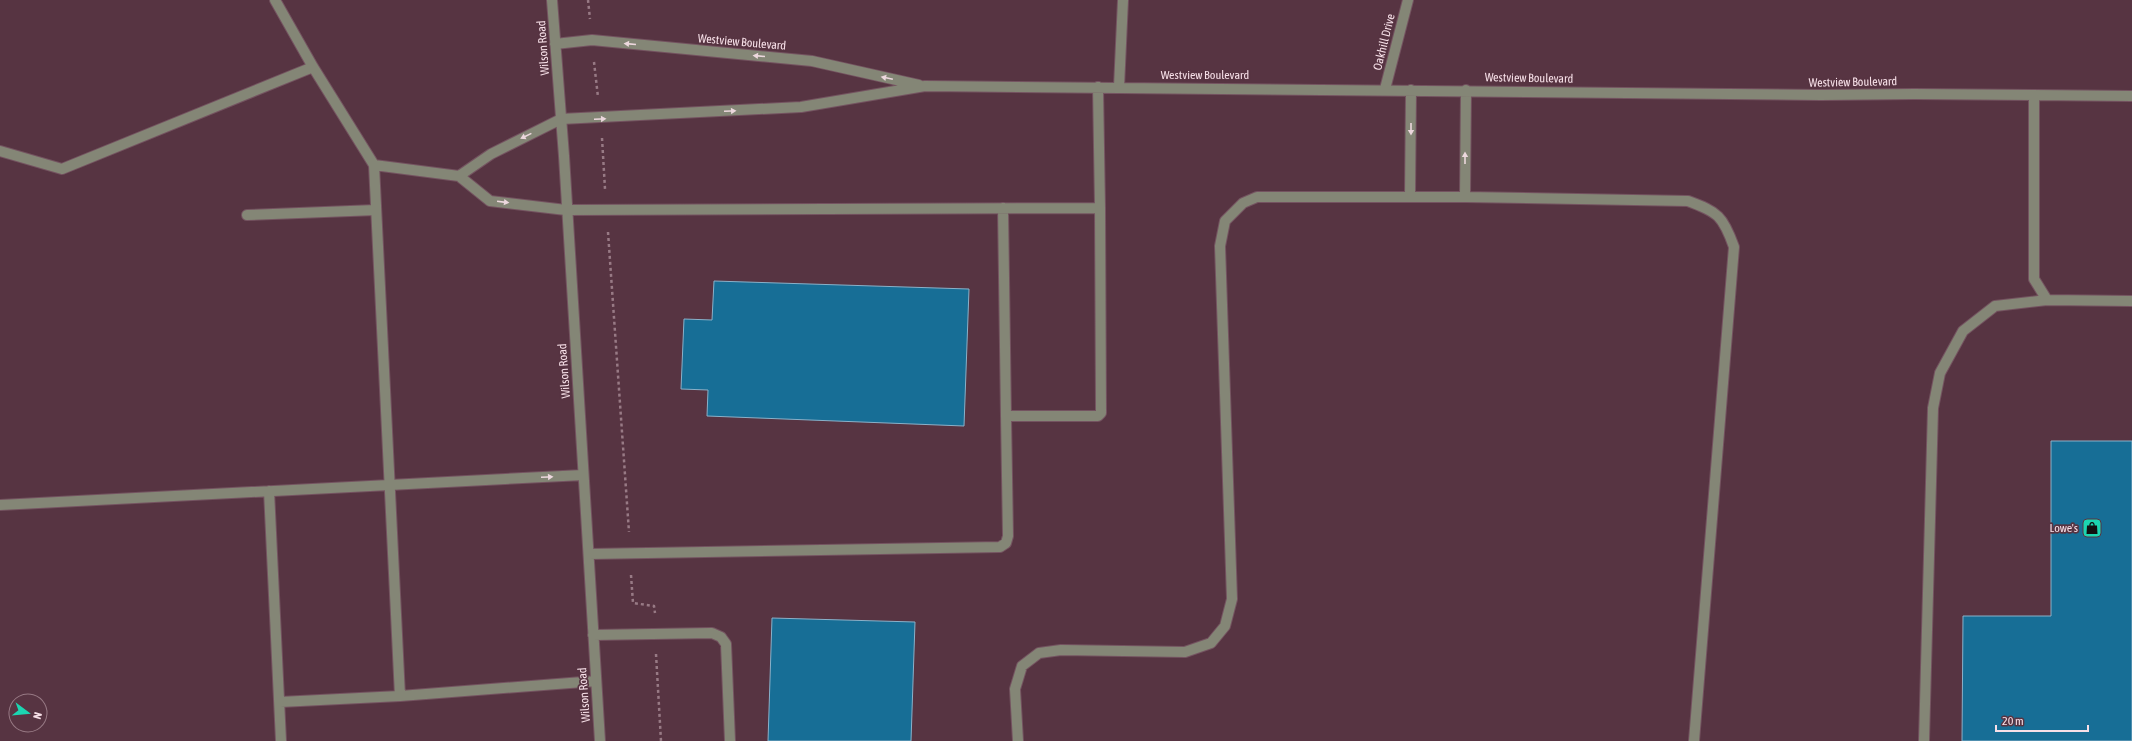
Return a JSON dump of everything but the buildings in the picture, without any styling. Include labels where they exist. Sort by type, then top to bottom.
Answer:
[{"type":"street","points":[[275,0],[313,67],[374,165],[400,696]]},
{"type":"street","name":"Wilson Road","points":[[552,0],[561,119],[600,741]]},
{"type":"street","points":[[1119,87],[1123,0]]},
{"type":"street","name":"Oakhill Drive","points":[[1385,90],[1408,0]]},
{"type":"street","name":"Westview Boulevard","points":[[555,44],[592,40],[812,61],[925,86]]},
{"type":"street","points":[[0,150],[62,169],[313,67]]},
{"type":"street","name":"Westview Boulevard","points":[[561,119],[600,119],[801,107],[925,86],[1466,90],[1821,95],[2132,96]]},
{"type":"street","points":[[1006,416],[1098,416],[1101,413],[1098,87]]},
{"type":"street","points":[[1410,197],[1411,90]]},
{"type":"street","points":[[1465,197],[1466,90]]},
{"type":"street","points":[[2034,95],[2034,279],[2047,300]]},
{"type":"street","points":[[459,176],[491,154],[561,119]]},
{"type":"street","points":[[374,165],[459,176],[490,201],[566,210],[1100,208]]},
{"type":"street","points":[[1018,741],[1015,689],[1022,666],[1039,653],[1061,650],[1185,652],[1211,643],[1225,626],[1232,599],[1220,246],[1225,221],[1243,203],[1257,197],[1465,197],[1688,201],[1712,210],[1727,227],[1734,247],[1694,741]]},
{"type":"street","points":[[589,554],[630,552],[1000,546],[1006,543],[1008,536],[1003,208]]},
{"type":"street","points":[[246,215],[376,210]]},
{"type":"street","points":[[1924,741],[1933,408],[1940,372],[1963,331],[1995,306],[2047,300],[2132,301]]},
{"type":"street","points":[[0,505],[583,475]]},
{"type":"street","points":[[269,491],[281,741]]},
{"type":"street","points":[[594,635],[712,633],[721,637],[726,644],[730,741]]},
{"type":"street","points":[[280,702],[400,696],[596,681]]},
{"type":"path","points":[[588,0],[600,119],[633,603],[654,606],[661,741]]},
{"type":"place","name":"Lowe's","points":[[2092,528]]}]
